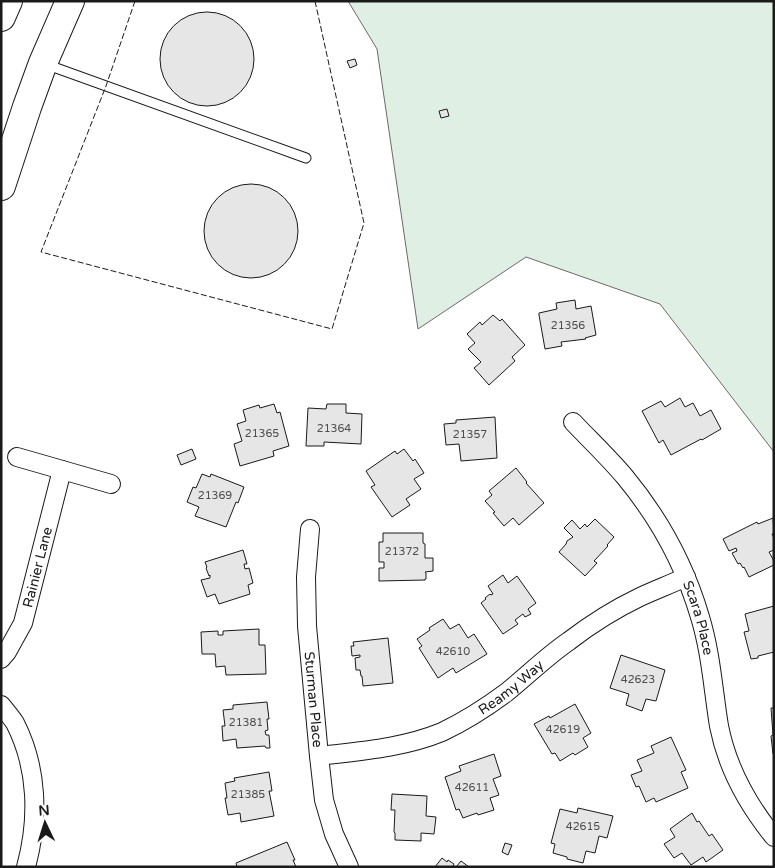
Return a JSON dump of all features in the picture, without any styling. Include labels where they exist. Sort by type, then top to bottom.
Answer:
[{"type":"main road","points":[[1,18],[8,1]]},
{"type":"main road","points":[[1,186],[43,63],[70,1]]},
{"type":"street","name":"Scara Place","points":[[573,422],[625,477],[649,509],[686,577],[700,618],[711,661],[720,727],[730,761],[743,792],[760,821],[774,838]]},
{"type":"street","points":[[17,457],[111,484]]},
{"type":"street","name":"Rainier Lane","points":[[1,659],[23,622],[62,470]]},
{"type":"street","name":"Sturman Place","points":[[310,529],[306,578],[307,626],[324,800],[334,834],[349,867]]},
{"type":"street","name":"Reamy Way","points":[[319,756],[383,749],[442,732],[484,709],[567,642],[600,619],[640,597],[686,577]]},
{"type":"street","points":[[1,704],[14,722],[25,747],[32,774],[34,830],[26,867]]},
{"type":"lane","points":[[43,63],[306,158]]},
{"type":"green space","points":[[348,1],[774,1],[774,452],[660,304],[526,257],[418,329],[377,49]]},
{"type":"building","points":[[198,12],[216,12],[241,25],[251,41],[254,59],[251,77],[241,93],[216,106],[198,106],[173,93],[160,68],[160,50],[173,25]]},
{"type":"building","points":[[355,59],[357,65],[350,68],[347,61]]},
{"type":"building","points":[[447,109],[449,116],[441,118],[439,111]]},
{"type":"building","points":[[242,184],[260,184],[285,197],[295,213],[298,231],[295,249],[285,265],[260,278],[242,278],[217,265],[204,240],[204,222],[217,197]]},
{"type":"building","points":[[575,300],[576,309],[591,306],[596,335],[586,339],[561,342],[562,346],[545,349],[539,313],[557,309],[556,303]]},
{"type":"building","points":[[493,315],[500,321],[502,319],[525,345],[512,357],[515,361],[489,385],[474,368],[481,362],[468,349],[475,343],[467,334],[480,322],[482,325]]},
{"type":"building","points":[[680,398],[685,407],[693,403],[700,416],[711,410],[721,429],[671,455],[663,440],[659,443],[642,411],[661,401],[665,407]]},
{"type":"building","points":[[274,404],[277,413],[280,412],[289,446],[273,451],[274,456],[240,466],[234,444],[242,441],[237,424],[246,421],[243,410],[259,405],[260,408]]},
{"type":"building","points":[[327,404],[346,404],[346,413],[362,414],[361,444],[324,442],[324,446],[306,446],[308,408],[326,409]]},
{"type":"building","points":[[495,417],[497,458],[461,461],[459,444],[446,445],[444,424],[456,423],[456,420]]},
{"type":"building","points":[[192,449],[196,459],[181,465],[177,455]]},
{"type":"building","points":[[404,449],[413,461],[415,459],[424,473],[414,479],[421,489],[406,499],[410,505],[392,517],[371,487],[375,485],[366,471],[395,451],[397,454]]},
{"type":"building","points":[[516,468],[526,483],[544,503],[519,525],[513,518],[504,526],[485,501],[492,495],[489,491]]},
{"type":"building","points":[[202,474],[210,477],[211,474],[244,487],[226,527],[195,516],[199,507],[187,502],[193,487],[196,488]]},
{"type":"building","points":[[773,518],[774,550],[769,552],[774,565],[749,577],[744,567],[740,563],[738,564],[732,553],[737,551],[736,548],[729,551],[723,539],[757,522],[758,524]]},
{"type":"building","points":[[595,519],[614,537],[594,561],[597,563],[585,576],[559,552],[567,541],[573,537],[564,528],[572,520],[580,529],[585,524],[587,527]]},
{"type":"building","points":[[383,533],[423,533],[425,558],[433,558],[433,571],[425,572],[425,580],[379,581],[379,568],[384,568],[384,562],[379,562],[379,542],[383,542]]},
{"type":"building","points":[[243,550],[247,564],[244,564],[245,569],[249,568],[253,583],[248,585],[250,594],[219,604],[215,594],[207,597],[201,580],[210,578],[205,562]]},
{"type":"building","points":[[503,575],[508,583],[517,576],[536,603],[528,609],[531,614],[525,617],[523,614],[515,620],[518,624],[503,634],[481,603],[490,594],[493,594],[488,586]]},
{"type":"building","points":[[774,606],[774,652],[751,659],[744,632],[749,631],[745,614]]},
{"type":"building","points":[[443,619],[450,629],[459,624],[468,638],[474,634],[487,654],[456,673],[453,668],[438,678],[419,648],[422,646],[417,639]]},
{"type":"building","points":[[259,629],[259,645],[265,645],[266,674],[226,675],[225,666],[216,667],[215,654],[202,654],[201,632],[218,631],[218,635],[223,635],[223,631]]},
{"type":"building","points":[[388,638],[393,683],[363,686],[360,670],[356,670],[355,658],[360,657],[360,655],[352,656],[351,646],[354,646],[353,642]]},
{"type":"building","points":[[621,655],[665,670],[656,701],[646,699],[642,711],[626,705],[629,694],[610,688]]},
{"type":"building","points":[[267,702],[269,719],[267,719],[268,730],[265,731],[266,735],[269,735],[270,748],[265,746],[237,748],[236,739],[223,741],[222,726],[225,726],[223,710],[233,709],[233,705]]},
{"type":"building","points":[[575,704],[591,733],[583,738],[588,747],[560,761],[555,753],[552,754],[534,724],[549,716],[550,718]]},
{"type":"building","points":[[771,708],[774,708],[774,754],[771,736],[773,735]]},
{"type":"building","points":[[671,737],[686,770],[681,772],[688,788],[656,802],[654,798],[646,802],[639,786],[636,787],[631,775],[642,771],[637,760],[654,753],[651,746]]},
{"type":"building","points":[[494,754],[501,776],[493,779],[499,795],[490,798],[494,810],[463,818],[459,809],[456,810],[445,777],[461,771],[459,766]]},
{"type":"building","points":[[269,772],[272,791],[269,791],[274,816],[241,822],[240,813],[228,815],[225,783],[235,781],[234,778]]},
{"type":"building","points":[[392,794],[427,796],[426,816],[436,817],[434,834],[421,833],[421,841],[395,840],[395,810],[391,810]]},
{"type":"building","points":[[578,808],[613,816],[607,838],[599,836],[595,853],[586,851],[583,863],[553,853],[555,844],[551,843],[560,809],[577,813]]},
{"type":"building","points":[[692,813],[697,822],[699,821],[709,836],[712,834],[723,850],[706,862],[703,857],[691,865],[682,853],[674,858],[664,844],[675,837],[670,829]]},
{"type":"building","points":[[287,842],[296,867],[237,867],[236,863]]},
{"type":"building","points":[[505,843],[512,845],[508,855],[502,852]]},
{"type":"building","points":[[442,858],[454,864],[454,867],[435,867]]},
{"type":"building","points":[[461,861],[469,867],[456,867]]},
{"type":"fence","points":[[135,1],[106,86],[41,252],[332,329],[364,223],[315,1]]}]
